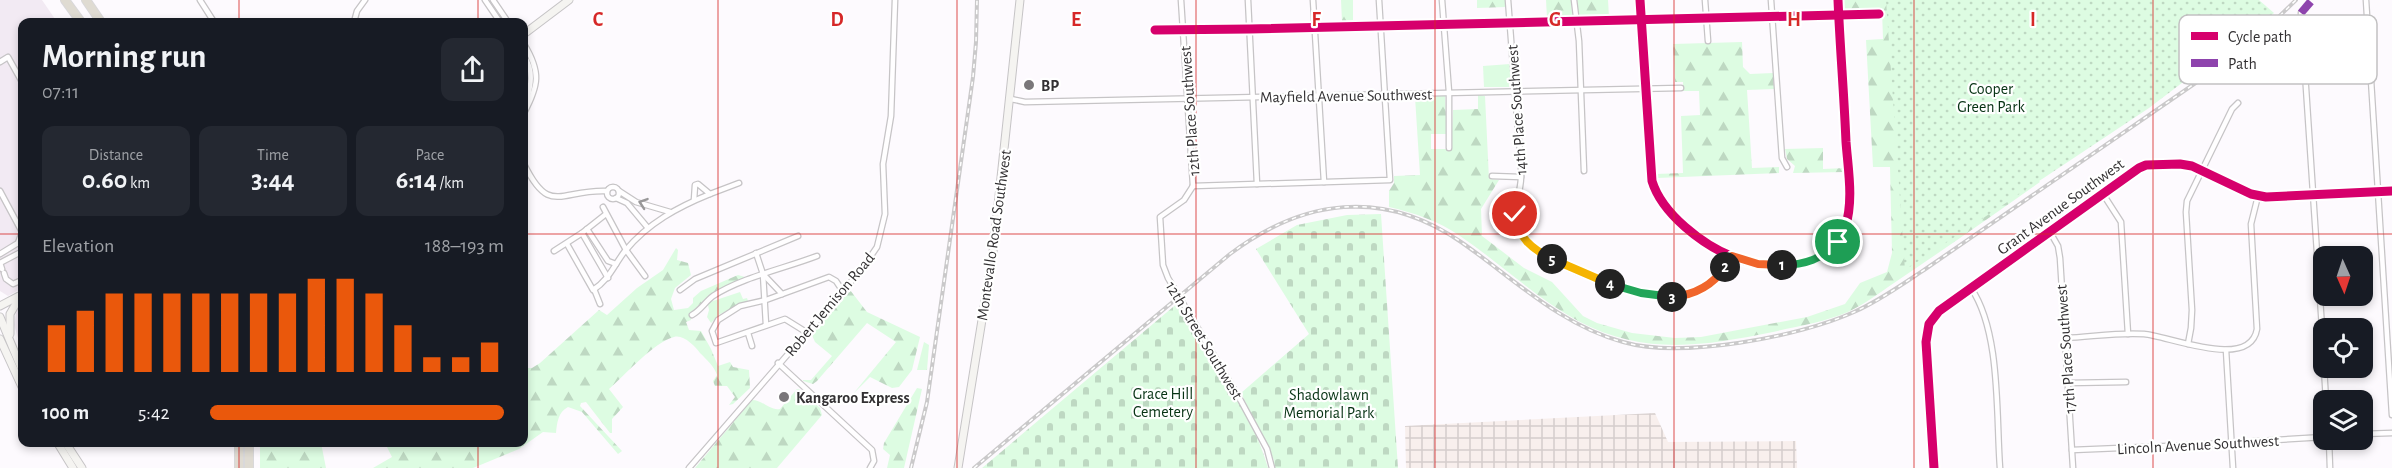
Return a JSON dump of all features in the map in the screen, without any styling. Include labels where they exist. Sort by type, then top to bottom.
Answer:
[{"type":"highway","points":[[65,0],[78,18]]},
{"type":"highway","points":[[72,0],[84,18]]},
{"type":"highway","points":[[86,0],[99,18]]},
{"type":"highway","points":[[93,0],[100,18]]},
{"type":"highway","points":[[239,447],[239,468]]},
{"type":"highway","points":[[249,447],[249,468]]},
{"type":"main road","points":[[528,31],[569,0]]},
{"type":"main road","name":"Montevallo Road Southwest","points":[[958,468],[993,252],[1020,0]]},
{"type":"main road","points":[[0,306],[18,297]]},
{"type":"main road","points":[[10,340],[10,314],[18,301]]},
{"type":"main road","points":[[0,317],[18,360]]},
{"type":"main road","points":[[0,339],[18,378]]},
{"type":"main road","points":[[60,447],[73,468]]},
{"type":"main road","points":[[68,447],[82,468]]},
{"type":"street","points":[[200,0],[211,18]]},
{"type":"street","points":[[355,18],[364,0]]},
{"type":"street","points":[[485,0],[497,18]]},
{"type":"street","points":[[493,0],[505,18]]},
{"type":"street","name":"Robert Jemison Road","points":[[689,468],[871,257],[883,228],[885,214],[884,165],[891,116],[895,0]]},
{"type":"street","name":"12th Place Southwest","points":[[1181,0],[1193,186]]},
{"type":"street","points":[[1248,0],[1257,184]]},
{"type":"street","points":[[1313,0],[1324,182]]},
{"type":"street","points":[[1193,186],[1390,180],[1379,0]]},
{"type":"street","points":[[1442,0],[1449,92],[1449,148]]},
{"type":"street","name":"14th Place Southwest","points":[[1508,0],[1521,177],[1515,219],[1523,237],[1539,253],[1598,280],[1649,295],[1681,296],[1701,289],[1718,276],[1732,256]]},
{"type":"street","points":[[1574,0],[1579,41],[1584,171]]},
{"type":"street","points":[[1640,0],[1652,181],[1661,198],[1686,227],[1701,240],[1732,256],[1758,264],[1784,265],[1808,262],[1822,256],[1838,242],[1845,227],[1849,206],[1849,175],[1838,0]]},
{"type":"street","points":[[1705,0],[1708,41]]},
{"type":"street","points":[[1771,0],[1782,158],[1786,167]]},
{"type":"street","points":[[2366,0],[2367,15]]},
{"type":"street","points":[[1155,30],[1879,14]]},
{"type":"street","points":[[528,50],[536,75],[533,96],[528,105]]},
{"type":"street","points":[[0,62],[8,57],[18,75]]},
{"type":"street","points":[[528,61],[531,85],[528,97]]},
{"type":"street","points":[[2306,84],[2321,318]]},
{"type":"street","points":[[2371,84],[2392,415]]},
{"type":"street","name":"Mayfield Avenue Southwest","points":[[1011,99],[1028,102],[1681,88]]},
{"type":"street","points":[[2188,344],[2192,310],[2186,212],[2189,194],[2232,109],[2238,103]]},
{"type":"street","name":"Grant Avenue Southwest","points":[[1934,468],[1926,351],[1926,333],[1931,320],[1939,311],[2146,165],[2180,164],[2258,196],[2276,198],[2392,191]]},
{"type":"street","points":[[528,171],[540,192],[553,198],[585,190],[607,191],[613,186],[636,202],[670,212]]},
{"type":"street","points":[[1492,176],[1521,177]]},
{"type":"street","points":[[594,289],[608,278],[626,250],[648,228],[670,212],[694,200],[739,183]]},
{"type":"street","points":[[694,200],[694,185],[698,184],[710,194]]},
{"type":"street","name":"12th Street Southwest","points":[[1193,186],[1185,200],[1160,217],[1163,265],[1168,278],[1267,449],[1272,468]]},
{"type":"street","points":[[0,191],[18,225]]},
{"type":"street","points":[[607,191],[609,198],[627,202],[648,228]]},
{"type":"street","points":[[616,198],[619,191]]},
{"type":"street","points":[[2103,194],[2121,222],[2128,334]]},
{"type":"street","points":[[2065,338],[2147,334],[2226,350],[2250,343],[2255,337],[2257,327],[2251,224],[2258,196]]},
{"type":"street","points":[[603,207],[626,250],[645,276]]},
{"type":"street","points":[[554,251],[567,244],[606,214]]},
{"type":"street","points":[[585,231],[608,261],[616,264]]},
{"type":"street","points":[[585,231],[608,278]]},
{"type":"street","name":"17th Place Southwest","points":[[2049,232],[2059,251],[2073,468]]},
{"type":"street","points":[[680,290],[695,279],[798,236]]},
{"type":"street","points":[[0,254],[18,243]]},
{"type":"street","points":[[567,244],[594,289],[600,304]]},
{"type":"street","points":[[756,253],[763,274],[766,325]]},
{"type":"street","points":[[18,254],[1,267],[6,279],[13,284],[18,281]]},
{"type":"street","points":[[692,315],[703,308],[712,297],[763,274],[817,256]]},
{"type":"street","points":[[763,274],[782,294]]},
{"type":"street","points":[[806,332],[785,319],[716,343],[712,331],[718,320],[740,306],[766,300],[829,277],[836,281],[842,290]]},
{"type":"street","points":[[1971,288],[1986,315],[1992,344],[2000,468]]},
{"type":"street","points":[[748,333],[752,346]]},
{"type":"street","points":[[2226,350],[2233,468]]},
{"type":"street","points":[[778,363],[872,450],[874,461],[870,468]]},
{"type":"street","points":[[2068,383],[2126,382]]},
{"type":"street","points":[[2373,434],[2392,433]]},
{"type":"street","name":"Lincoln Avenue Southwest","points":[[2072,450],[2313,438]]},
{"type":"street","points":[[2329,450],[2330,468]]},
{"type":"shaded area","points":[[0,0],[42,0],[54,18],[18,18],[18,290],[8,296],[0,291]]},
{"type":"shaded area","points":[[18,308],[18,338],[14,325]]},
{"type":"shaded area","points":[[1655,413],[1668,442],[1796,441],[1797,468],[1406,468],[1405,426]]},
{"type":"green space","points":[[1341,0],[1353,0],[1353,22],[1342,22]]},
{"type":"green space","points":[[1477,0],[1505,0],[1506,7],[1477,8]]},
{"type":"green space","points":[[1546,0],[1571,0],[1572,15],[1570,18],[1547,18]]},
{"type":"green space","points":[[1577,0],[1608,0],[1609,17],[1581,17]]},
{"type":"green space","points":[[1842,0],[1891,0],[2040,182],[1872,298],[1848,312],[1811,324],[1723,341],[1674,345],[1651,344],[1627,339],[1602,332],[1563,312],[1475,246],[1444,226],[1389,207],[1389,191],[1394,183],[1394,176],[1420,175],[1415,97],[1445,96],[1447,134],[1431,134],[1431,149],[1451,149],[1453,110],[1478,109],[1478,95],[1485,96],[1489,179],[1499,180],[1481,209],[1482,236],[1524,268],[1552,282],[1583,316],[1597,323],[1632,333],[1675,338],[1701,337],[1807,317],[1845,304],[1860,283],[1887,272],[1892,253],[1890,167],[1873,167],[1866,40],[1883,39],[1882,10],[1842,11]]},
{"type":"green space","name":"Cooper Green Park","points":[[1886,0],[2259,0],[2274,13],[2271,15],[2179,15],[2181,84],[2149,108],[1905,270]]},
{"type":"green space","points":[[1742,42],[1743,67],[1750,74],[1773,73],[1774,89],[1747,90],[1752,168],[1779,167],[1779,173],[1657,178],[1656,174],[1683,173],[1681,116],[1700,115],[1699,91],[1683,91],[1683,82],[1675,82],[1673,44]]},
{"type":"green space","points":[[1510,64],[1512,83],[1509,87],[1484,87],[1483,66]]},
{"type":"green space","points":[[1823,148],[1823,169],[1845,168],[1845,172],[1793,173],[1795,166],[1787,159],[1785,149]]},
{"type":"green space","name":"Shadowlawn Memorial Park","points":[[1381,214],[1398,468],[1274,468],[1274,460],[1241,393],[1309,334],[1256,249],[1297,225],[1347,215]]},
{"type":"green space","points":[[676,248],[678,250],[677,260],[688,263],[691,275],[675,288],[671,299],[674,310],[688,308],[693,303],[693,298],[701,291],[738,275],[745,277],[707,298],[690,313],[691,320],[686,322],[689,330],[701,331],[718,366],[730,362],[733,367],[749,370],[750,388],[729,405],[735,397],[727,386],[715,386],[713,381],[717,375],[710,363],[689,341],[681,337],[674,337],[649,352],[609,389],[623,407],[612,419],[612,433],[586,402],[581,403],[580,406],[622,451],[618,454],[582,412],[568,407],[560,415],[556,433],[543,432],[528,443],[528,368],[540,363],[599,310],[607,315],[637,288],[663,270]]},
{"type":"green space","points":[[850,290],[867,312],[920,337],[912,370],[899,387],[892,388],[870,377],[853,394],[896,342],[867,323],[817,381],[813,384],[803,381],[811,380],[832,356],[815,342],[811,333]]},
{"type":"green space","points":[[740,292],[743,299],[747,298],[748,301],[720,314],[711,323],[707,317],[710,302]]},
{"type":"green space","name":"Grace Hill Cemetery","points":[[1179,302],[1241,404],[1268,468],[982,468]]},
{"type":"green space","points":[[924,342],[929,345],[927,370],[917,370]]},
{"type":"green space","points":[[917,388],[922,389],[904,468],[887,468],[890,455],[883,449],[884,443]]},
{"type":"green space","points":[[797,389],[820,408],[822,415],[777,468],[695,468],[752,400],[780,409]]},
{"type":"green space","points":[[260,447],[322,447],[326,468],[260,468]]},
{"type":"green space","points":[[387,447],[522,447],[473,468],[373,468],[392,457]]},
{"type":"railway","points":[[911,468],[927,402],[973,77],[977,0]]},
{"type":"railway","points":[[2281,15],[2296,0]]},
{"type":"railway","points":[[974,468],[1230,254],[1258,235],[1286,221],[1315,212],[1344,207],[1373,208],[1402,213],[1432,225],[1461,242],[1538,299],[1578,324],[1600,334],[1647,347],[1707,347],[1740,343],[1803,330],[1854,312],[1881,298],[2194,84]]},
{"type":"marked path","points":[[2301,13],[2312,0]]},
{"type":"cycle path","points":[[1640,0],[1652,181],[1657,193],[1674,216],[1709,245],[1748,262],[1780,266],[1812,260],[1826,253],[1837,242],[1848,218],[1850,185],[1838,0]]},
{"type":"cycle path","points":[[1155,30],[1879,14]]},
{"type":"cycle path","points":[[1934,468],[1926,342],[1929,324],[1939,311],[2139,168],[2146,165],[2192,166],[2251,194],[2266,197],[2392,191]]},
{"type":"place","name":"BP","points":[[1029,85]]},
{"type":"place","name":"Kangaroo Express","points":[[784,397]]},
{"type":"route","points":[[1515,214],[1520,233],[1526,242],[1539,253],[1598,280],[1657,296],[1681,296],[1701,289],[1724,270],[1732,256],[1758,264],[1800,264],[1822,256],[1838,242]]}]
